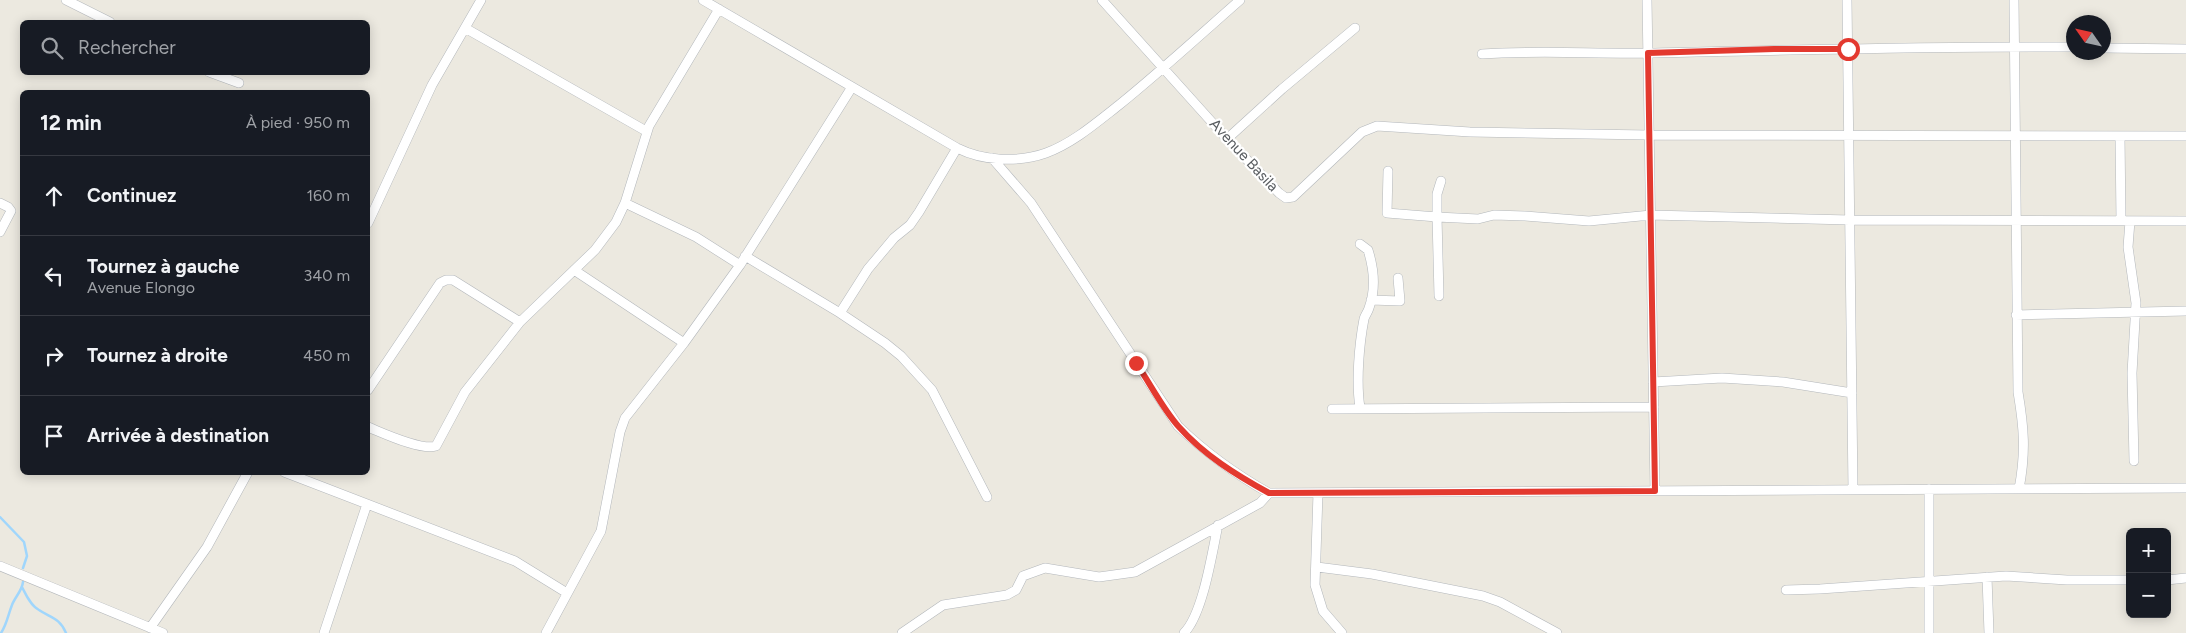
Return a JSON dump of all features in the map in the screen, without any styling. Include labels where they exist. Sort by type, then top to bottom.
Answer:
[{"type":"street","points":[[66,0],[106,20]]},
{"type":"street","points":[[370,219],[432,85],[481,0]]},
{"type":"street","points":[[703,0],[957,148],[970,155],[992,158],[1029,157],[1045,153],[1071,142],[1163,68],[1240,0]]},
{"type":"street","name":"Avenue Basila","points":[[1102,0],[1227,139],[1286,198],[1293,197],[1362,132],[1377,126],[1470,132],[1649,135]]},
{"type":"street","points":[[1647,0],[1655,491]]},
{"type":"street","points":[[1847,0],[1853,490]]},
{"type":"street","points":[[2014,0],[2016,315],[2018,392],[2025,435],[2024,465],[2019,489]]},
{"type":"street","points":[[370,428],[416,445],[431,448],[436,446],[465,392],[520,322],[595,250],[616,222],[625,203],[649,126],[718,9]]},
{"type":"street","points":[[465,28],[646,131]]},
{"type":"street","points":[[1227,139],[1355,28]]},
{"type":"street","points":[[1482,54],[1528,50],[1648,53],[1774,49],[2066,47]]},
{"type":"street","points":[[2111,48],[2186,49]]},
{"type":"street","points":[[216,75],[239,83]]},
{"type":"street","points":[[546,633],[601,530],[620,432],[625,418],[684,343],[740,265],[852,87]]},
{"type":"street","points":[[1649,135],[2186,136]]},
{"type":"street","points":[[2120,136],[2128,247],[2136,312],[2132,373],[2134,461]]},
{"type":"street","points":[[840,313],[868,269],[894,238],[910,225],[957,148]]},
{"type":"street","points":[[992,158],[1031,203],[1178,426],[1207,454],[1243,479],[1269,493],[2186,488]]},
{"type":"street","points":[[1388,171],[1387,213],[1437,217],[1478,219],[1494,215],[1589,221],[1650,215],[1850,220],[2186,221]]},
{"type":"street","points":[[1439,296],[1437,194],[1441,181]]},
{"type":"street","points":[[0,203],[8,207],[10,211],[0,232]]},
{"type":"street","points":[[625,203],[696,237],[740,265]]},
{"type":"street","points":[[1360,244],[1367,249],[1374,275],[1371,300],[1364,318],[1357,392],[1360,408]]},
{"type":"street","points":[[745,256],[840,313],[886,343],[901,356],[932,390],[987,498]]},
{"type":"street","points":[[574,270],[684,343]]},
{"type":"street","points":[[1371,300],[1400,301],[1398,278]]},
{"type":"street","points":[[370,387],[440,283],[446,280],[453,280],[520,322]]},
{"type":"street","points":[[2016,315],[2186,311]]},
{"type":"street","points":[[1653,382],[1722,378],[1783,382],[1852,392]]},
{"type":"street","points":[[1332,409],[1654,407]]},
{"type":"street","points":[[150,628],[207,547],[246,475]]},
{"type":"street","points":[[292,475],[515,561],[567,593]]},
{"type":"street","points":[[1929,489],[1930,633]]},
{"type":"street","points":[[902,633],[943,605],[1007,595],[1016,590],[1023,576],[1045,568],[1099,577],[1135,572],[1260,503],[1269,493]]},
{"type":"street","points":[[1318,493],[1315,585],[1323,611],[1342,633]]},
{"type":"street","points":[[324,633],[367,504]]},
{"type":"street","points":[[1184,633],[1192,622],[1207,576],[1218,525]]},
{"type":"street","points":[[0,566],[163,633]]},
{"type":"street","points":[[1317,567],[1372,574],[1483,596],[1557,633]]},
{"type":"street","points":[[1987,577],[1989,633]]},
{"type":"street","points":[[1786,590],[1987,577],[2126,580]]},
{"type":"street","points":[[2171,580],[2186,578]]},
{"type":"waterway","points":[[0,517],[24,542],[27,556],[23,568]]},
{"type":"waterway","points":[[1,633],[23,582]]},
{"type":"waterway","points":[[22,587],[34,606],[58,621],[66,633]]},
{"type":"route","points":[[1136,363],[1178,426],[1207,454],[1243,479],[1269,493],[1655,491],[1648,53],[1848,49]]}]
